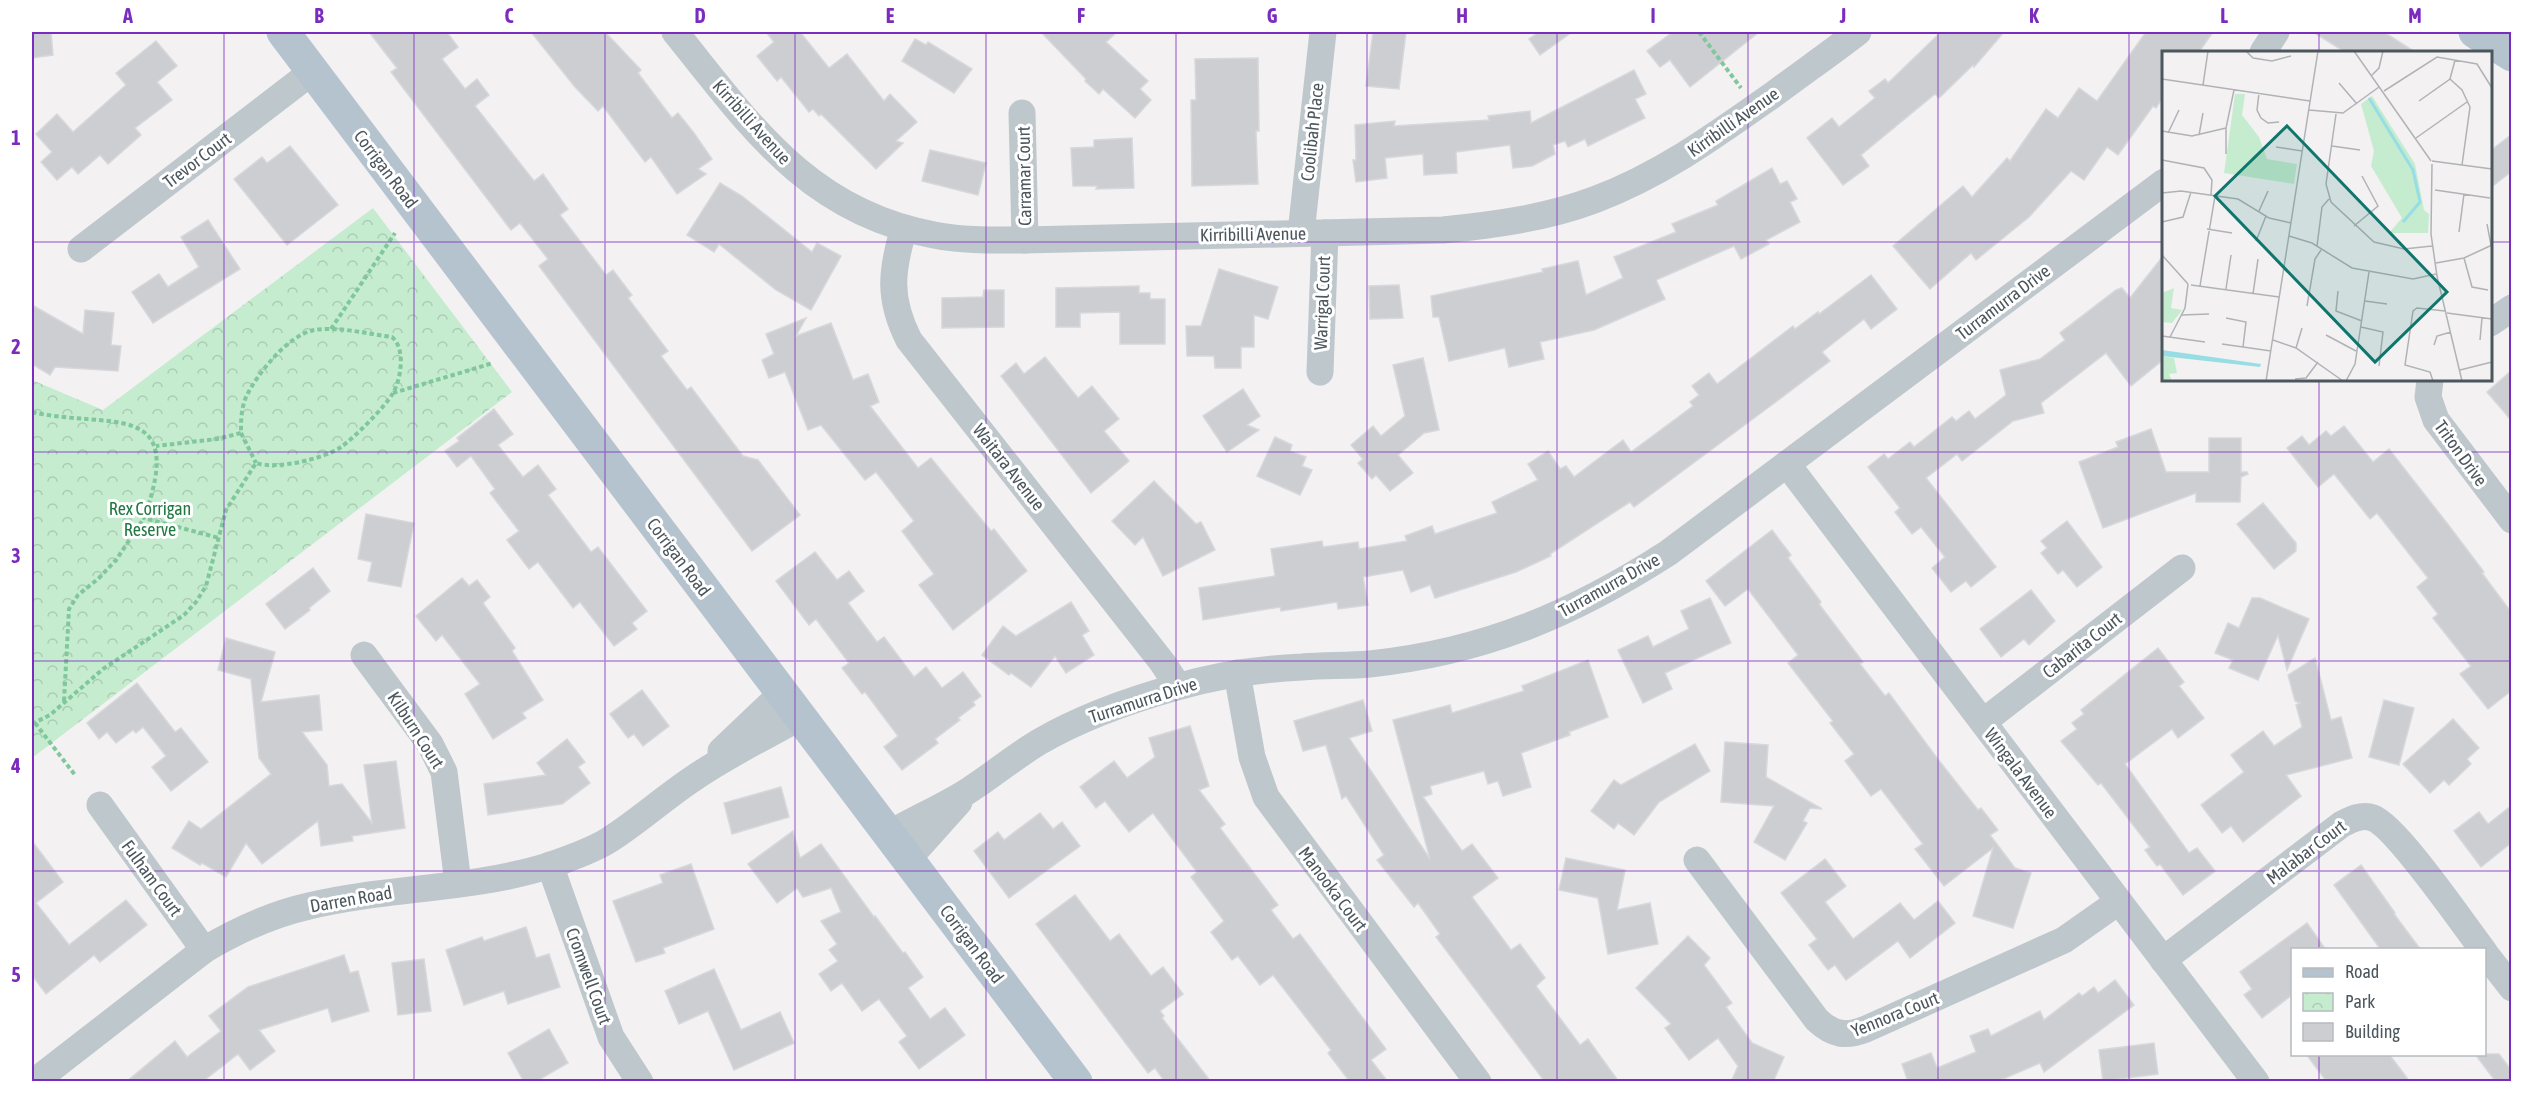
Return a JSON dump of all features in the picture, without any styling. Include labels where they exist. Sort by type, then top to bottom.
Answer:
[{"type":"main road","name":"Corrigan Road","points":[[283,32],[1076,1082]]},
{"type":"main road","points":[[2475,32],[2511,55]]},
{"type":"street","name":"Kirribilli Avenue","points":[[677,32],[759,135],[795,170],[829,195],[855,210],[903,228],[957,238],[1025,240],[1443,230],[1491,226],[1547,214],[1593,200],[1646,178],[1694,151],[1858,32]]},
{"type":"street","name":"Coolibah Place","points":[[1313,233],[1323,32]]},
{"type":"street","points":[[2264,51],[2277,32]]},
{"type":"street","name":"Trevor Court","points":[[81,249],[313,71]]},
{"type":"street","name":"Carramar Court","points":[[1022,113],[1025,240]]},
{"type":"street","name":"Turramurra Drive","points":[[898,846],[1019,755],[1079,721],[1178,686],[1237,673],[1368,664],[1418,658],[1476,644],[1526,628],[1578,606],[1668,553],[2162,183]]},
{"type":"street","name":"Waitara Avenue","points":[[903,228],[893,274],[893,292],[900,323],[909,340],[1162,662],[1178,686]]},
{"type":"street","name":"Warrigal Court","points":[[1313,233],[1320,372]]},
{"type":"street","points":[[2492,322],[2511,308]]},
{"type":"street","name":"Triton Drive","points":[[2430,381],[2428,397],[2436,420],[2511,520]]},
{"type":"street","name":"Wingala Avenue","points":[[1787,464],[2256,1082]]},
{"type":"street","name":"Cabarita Court","points":[[1983,722],[2182,568]]},
{"type":"street","name":"Kilburn Court","points":[[364,655],[430,744],[444,772],[458,883]]},
{"type":"street","name":"Manooka Court","points":[[1237,673],[1252,757],[1266,797],[1478,1082]]},
{"type":"street","name":"Darren Road","points":[[34,1082],[204,951],[223,939],[307,906],[496,879],[550,865],[607,841],[791,705]]},
{"type":"street","name":"Fulham Court","points":[[100,805],[204,951]]},
{"type":"street","name":"Malabar Court","points":[[2163,960],[2342,824],[2364,816],[2374,818],[2395,834],[2481,948]]},
{"type":"street","name":"Yennora Court","points":[[1697,860],[1817,1020],[1826,1028],[1843,1035],[1853,1035],[2045,950],[2080,930],[2118,902]]},
{"type":"street","name":"Cromwell Court","points":[[550,865],[611,1037],[639,1082]]},
{"type":"street","name":"Malabar Court","points":[[2486,955],[2511,988]]},
{"type":"path","points":[[1699,32],[1742,88]]},
{"type":"path","points":[[331,329],[395,233]]},
{"type":"path","points":[[331,329],[392,337],[397,341],[402,361],[393,393],[355,436],[329,454],[305,461],[263,466],[256,463],[241,433],[240,418],[246,397],[261,373],[282,349],[297,337],[312,330],[331,329]]},
{"type":"path","points":[[393,393],[493,363]]},
{"type":"path","points":[[32,412],[134,426],[156,446],[158,461],[154,491],[144,518],[116,560],[78,595],[69,609],[64,702]]},
{"type":"path","points":[[156,446],[216,439],[241,433]]},
{"type":"path","points":[[75,775],[33,724],[50,715],[103,669],[184,615],[196,602],[206,586],[226,510],[256,463]]},
{"type":"path","points":[[144,518],[219,537]]},
{"type":"green space","name":"Rex Corrigan Reserve","points":[[373,208],[512,392],[32,758],[32,380],[103,410]]},
{"type":"building","points":[[32,32],[51,32],[53,55],[32,58]]},
{"type":"building","points":[[369,32],[447,32],[458,47],[442,59],[465,89],[477,79],[489,95],[475,106],[534,181],[543,174],[568,209],[560,215],[606,275],[613,270],[632,295],[628,298],[668,351],[661,356],[687,390],[691,387],[743,456],[758,460],[800,515],[752,551],[539,266],[548,259],[520,223],[511,230],[391,72],[397,68]]},
{"type":"building","points":[[531,32],[605,32],[641,70],[638,73],[672,118],[678,113],[694,133],[712,159],[698,169],[706,174],[677,194],[651,157],[645,162],[603,106],[598,111],[575,87]]},
{"type":"building","points":[[766,32],[800,32],[829,68],[847,54],[884,101],[890,94],[917,122],[896,141],[903,143],[876,169],[821,114],[819,116],[813,109],[809,112],[781,77],[777,81],[757,56],[774,42]]},
{"type":"building","points":[[1041,32],[1117,32],[1106,42],[1148,81],[1140,89],[1151,100],[1135,118],[1103,89],[1099,94]]},
{"type":"building","points":[[1373,32],[1406,32],[1399,89],[1366,86]]},
{"type":"building","points":[[1539,32],[1572,32],[1540,55],[1529,39]]},
{"type":"building","points":[[1673,32],[1759,32],[1690,87],[1670,60],[1660,67],[1647,51]]},
{"type":"building","points":[[1941,32],[2004,32],[1974,67],[1973,65],[1939,98],[1935,94],[1861,155],[1869,166],[1843,185],[1807,138],[1832,118],[1839,127],[1875,98],[1869,91],[1885,79],[1888,83]]},
{"type":"building","points":[[2146,32],[2213,32],[2200,51],[2162,51],[2162,99],[2156,108],[2153,106],[2118,155],[2107,147],[2084,180],[2071,171],[2029,217],[1976,260],[1971,253],[1930,289],[1893,246],[1963,186],[1972,197],[2007,158],[2010,161],[2046,109],[2058,118],[2079,88],[2097,101]]},
{"type":"building","points":[[2313,32],[2384,32],[2413,51],[2343,51]]},
{"type":"building","points":[[915,39],[926,45],[928,42],[972,69],[954,93],[902,61]]},
{"type":"building","points":[[156,41],[177,66],[157,82],[172,100],[135,128],[141,135],[108,164],[100,155],[78,174],[72,167],[57,180],[41,162],[52,152],[36,134],[57,114],[73,132],[126,85],[116,73]]},
{"type":"building","points":[[1258,58],[1259,131],[1256,131],[1258,184],[1192,186],[1191,100],[1196,100],[1195,59]]},
{"type":"building","points":[[1634,70],[1646,94],[1635,99],[1645,118],[1588,146],[1585,139],[1568,147],[1565,141],[1553,145],[1555,154],[1532,166],[1513,168],[1510,145],[1456,152],[1457,173],[1424,175],[1423,154],[1385,158],[1387,178],[1356,182],[1353,160],[1356,160],[1355,125],[1395,121],[1394,126],[1489,120],[1488,116],[1530,111],[1531,123]]},
{"type":"building","points":[[2511,135],[2511,172],[2492,186],[2492,149]]},
{"type":"building","points":[[1132,138],[1134,188],[1096,189],[1097,186],[1073,186],[1071,148],[1094,147],[1094,140]]},
{"type":"building","points":[[290,146],[338,205],[287,245],[234,179],[262,157],[267,163]]},
{"type":"building","points":[[930,150],[986,163],[978,195],[922,181]]},
{"type":"building","points":[[1772,168],[1780,184],[1787,181],[1797,199],[1790,202],[1800,222],[1766,240],[1769,244],[1741,259],[1734,246],[1656,280],[1665,299],[1594,330],[1540,342],[1544,359],[1509,367],[1505,348],[1449,361],[1439,317],[1433,317],[1431,296],[1543,272],[1542,269],[1578,261],[1586,295],[1623,278],[1614,257],[1676,232],[1672,224],[1718,205],[1716,201]]},
{"type":"building","points":[[720,183],[742,196],[812,252],[817,243],[841,256],[811,310],[776,290],[719,244],[714,252],[687,235]]},
{"type":"building","points":[[208,220],[240,269],[153,323],[132,292],[159,274],[168,287],[199,267],[181,237]]},
{"type":"building","points":[[2162,257],[2162,361],[2131,386],[2106,353],[2041,403],[2044,413],[2013,421],[1962,461],[1957,454],[1926,478],[1996,567],[1971,587],[1966,581],[1951,592],[1932,568],[1945,557],[1921,527],[1912,534],[1895,512],[1900,508],[1868,467],[1884,454],[1888,459],[1910,442],[1914,447],[1952,417],[1956,421],[1969,411],[1975,419],[2006,395],[2000,370],[2040,359],[2065,340],[2060,333],[2116,290],[2122,288],[2130,298]]},
{"type":"building","points":[[1219,269],[1278,287],[1268,319],[1254,315],[1254,347],[1241,347],[1241,368],[1215,368],[1214,356],[1187,356],[1186,326],[1201,326]]},
{"type":"building","points":[[1871,275],[1897,309],[1871,329],[1864,319],[1822,352],[1830,361],[1634,507],[1630,502],[1550,554],[1551,556],[1516,572],[1435,598],[1430,585],[1411,592],[1403,570],[1363,577],[1368,605],[1338,609],[1337,602],[1281,611],[1280,607],[1203,620],[1199,588],[1275,576],[1271,549],[1322,541],[1323,547],[1358,542],[1359,549],[1407,541],[1405,536],[1432,526],[1435,534],[1497,513],[1492,502],[1538,480],[1528,464],[1548,451],[1560,469],[1566,466],[1574,477],[1623,440],[1631,452],[1693,406],[1690,402],[1699,395],[1692,386],[1709,373],[1717,384],[1793,326],[1795,329],[1818,312],[1819,314]]},
{"type":"building","points":[[1399,285],[1403,318],[1370,319],[1369,286]]},
{"type":"building","points":[[1139,286],[1139,293],[1150,293],[1150,299],[1165,299],[1165,344],[1120,344],[1120,312],[1080,313],[1080,327],[1056,327],[1056,288]]},
{"type":"building","points":[[984,290],[1004,290],[1004,327],[942,328],[942,298],[983,297]]},
{"type":"building","points":[[32,305],[83,334],[85,310],[114,313],[111,345],[121,346],[118,371],[55,367],[50,375],[32,364]]},
{"type":"building","points":[[806,318],[796,336],[831,323],[853,380],[868,374],[879,402],[870,406],[918,468],[931,458],[991,531],[994,529],[1027,571],[953,630],[919,585],[934,574],[902,531],[914,521],[876,472],[865,480],[821,425],[808,430],[785,372],[769,378],[762,360],[774,354],[766,334]]},
{"type":"building","points":[[1045,357],[1078,398],[1092,386],[1119,419],[1104,431],[1129,461],[1091,493],[1001,376],[1016,363],[1024,374]]},
{"type":"building","points":[[1423,358],[1439,430],[1424,433],[1398,455],[1413,473],[1390,491],[1376,475],[1372,479],[1358,463],[1363,459],[1351,445],[1373,426],[1381,436],[1405,416],[1393,365]]},
{"type":"building","points":[[2511,371],[2511,420],[2487,392]]},
{"type":"building","points":[[1243,389],[1260,416],[1247,425],[1259,430],[1227,452],[1203,416]]},
{"type":"building","points":[[494,409],[513,434],[498,445],[523,477],[538,465],[556,489],[548,495],[591,552],[598,547],[647,611],[632,623],[637,629],[614,646],[580,602],[573,608],[538,562],[529,569],[507,540],[519,531],[490,493],[495,489],[471,456],[457,467],[445,451],[459,441],[457,438]]},
{"type":"building","points":[[2344,426],[2373,462],[2389,449],[2484,572],[2482,573],[2511,612],[2511,691],[2488,709],[2460,674],[2471,666],[2433,618],[2438,614],[2417,587],[2428,578],[2377,513],[2370,519],[2334,474],[2318,487],[2287,448],[2302,436],[2309,445],[2326,431],[2331,436]]},
{"type":"building","points":[[2151,429],[2166,472],[2209,472],[2209,438],[2241,438],[2241,472],[2248,474],[2241,477],[2240,502],[2196,502],[2196,493],[2103,528],[2079,462],[2118,447],[2116,442]]},
{"type":"building","points":[[1275,437],[1292,445],[1290,451],[1306,457],[1302,466],[1312,470],[1300,495],[1257,476]]},
{"type":"building","points":[[1154,481],[1196,524],[1201,522],[1215,550],[1163,576],[1143,537],[1135,545],[1112,521]]},
{"type":"building","points":[[2263,503],[2296,543],[2296,551],[2274,569],[2237,524]]},
{"type":"building","points":[[366,514],[414,523],[401,587],[368,581],[372,562],[358,559]]},
{"type":"building","points":[[2067,521],[2102,567],[2077,587],[2063,570],[2058,574],[2041,553],[2047,548],[2041,541]]},
{"type":"building","points":[[1772,530],[1791,555],[1788,558],[1821,602],[1819,604],[1863,662],[1860,664],[1885,696],[1889,693],[1978,810],[1981,808],[1998,830],[1990,835],[2015,868],[2031,873],[2013,928],[1973,916],[1993,848],[1944,886],[1915,849],[1923,844],[1881,789],[1871,796],[1845,761],[1854,754],[1830,723],[1833,721],[1788,663],[1798,655],[1748,589],[1725,606],[1706,581]]},
{"type":"building","points":[[815,552],[837,580],[849,571],[864,591],[848,603],[877,642],[884,637],[914,677],[926,667],[942,688],[963,672],[981,696],[973,702],[975,705],[958,718],[960,720],[935,739],[938,743],[902,770],[884,747],[898,736],[865,692],[862,694],[842,668],[849,663],[816,619],[809,625],[776,581]]},
{"type":"building","points":[[313,568],[330,591],[285,629],[266,604]]},
{"type":"building","points":[[462,578],[469,586],[477,580],[490,597],[483,603],[515,648],[512,651],[543,700],[522,713],[526,718],[493,739],[465,694],[480,684],[442,635],[436,641],[416,616]]},
{"type":"building","points":[[2031,590],[2055,621],[2029,645],[2024,639],[2001,657],[1980,629]]},
{"type":"building","points":[[1710,598],[1731,643],[1665,673],[1672,689],[1643,703],[1618,650],[1648,636],[1653,647],[1689,629],[1681,611]]},
{"type":"building","points":[[2252,598],[2260,598],[2309,619],[2287,670],[2278,635],[2258,680],[2229,668],[2233,660],[2215,653],[2228,623],[2239,628]]},
{"type":"building","points":[[1071,602],[1089,631],[1082,635],[1094,655],[1066,673],[1055,656],[1031,687],[1011,673],[1009,675],[982,655],[1003,626],[1016,636]]},
{"type":"building","points":[[226,638],[275,652],[261,702],[319,695],[322,730],[302,732],[327,765],[329,786],[342,784],[372,823],[364,765],[396,761],[405,828],[352,836],[353,841],[321,846],[318,821],[262,864],[246,843],[226,877],[172,848],[189,821],[201,829],[271,774],[259,758],[251,679],[218,670]]},
{"type":"building","points":[[2158,648],[2184,682],[2179,686],[2204,718],[2178,738],[2172,729],[2125,764],[2189,853],[2197,848],[2215,871],[2183,895],[2160,864],[2157,866],[2145,850],[2150,847],[2101,783],[2098,785],[2061,741],[2077,729],[2072,723],[2084,714],[2081,710]]},
{"type":"building","points":[[2315,658],[2331,720],[2341,717],[2352,758],[2286,775],[2301,796],[2243,842],[2231,826],[2222,833],[2201,805],[2244,772],[2231,755],[2263,731],[2274,746],[2302,727],[2296,705],[2300,703],[2295,701],[2288,675]]},
{"type":"building","points":[[1588,660],[1608,717],[1569,732],[1570,735],[1521,753],[1531,787],[1503,796],[1498,781],[1488,784],[1484,771],[1430,786],[1432,794],[1423,797],[1462,851],[1472,844],[1498,878],[1472,897],[1511,950],[1520,944],[1545,978],[1536,986],[1580,1045],[1588,1039],[1619,1082],[1545,1082],[1436,937],[1440,934],[1418,903],[1414,907],[1377,860],[1384,855],[1346,796],[1342,799],[1326,745],[1303,751],[1294,721],[1363,700],[1372,731],[1349,738],[1430,859],[1393,720],[1450,705],[1452,713],[1524,691],[1522,686]]},
{"type":"building","points":[[137,683],[175,732],[181,728],[208,762],[171,791],[152,767],[166,756],[143,727],[136,733],[133,730],[116,743],[107,732],[99,739],[87,723]]},
{"type":"building","points":[[642,690],[669,726],[643,746],[634,734],[628,738],[610,714]]},
{"type":"building","points":[[2384,700],[2414,708],[2399,765],[2369,757]]},
{"type":"building","points":[[2453,719],[2479,748],[2467,759],[2471,764],[2449,785],[2444,780],[2430,793],[2403,764]]},
{"type":"building","points":[[1190,726],[1209,786],[1199,790],[1225,824],[1220,828],[1278,905],[1271,910],[1293,939],[1300,934],[1386,1049],[1371,1060],[1388,1082],[1350,1082],[1328,1053],[1331,1050],[1273,975],[1260,985],[1238,956],[1232,960],[1211,932],[1224,921],[1191,877],[1197,872],[1153,813],[1129,832],[1105,801],[1096,808],[1080,787],[1114,761],[1127,778],[1155,757],[1149,738]]},
{"type":"building","points":[[567,739],[585,762],[578,767],[590,783],[562,804],[488,815],[484,784],[546,775],[537,763]]},
{"type":"building","points":[[1725,742],[1768,745],[1766,777],[1822,809],[1810,808],[1803,821],[1807,823],[1785,860],[1754,842],[1774,806],[1721,802]]},
{"type":"building","points":[[1695,744],[1710,771],[1659,802],[1634,835],[1618,823],[1614,829],[1591,811],[1614,780],[1621,785]]},
{"type":"building","points":[[781,787],[789,817],[732,834],[724,803]]},
{"type":"building","points":[[2511,806],[2511,843],[2481,867],[2454,831],[2479,812],[2488,824]]},
{"type":"building","points":[[1040,813],[1053,829],[1062,822],[1080,846],[1009,898],[974,851],[998,832],[1004,840]]},
{"type":"building","points":[[793,831],[800,858],[821,844],[874,917],[903,953],[905,952],[923,977],[908,988],[930,1019],[945,1008],[965,1035],[919,1069],[899,1042],[907,1036],[879,999],[862,1011],[842,983],[831,991],[819,974],[838,961],[829,950],[837,944],[821,921],[841,912],[831,888],[803,897],[797,888],[777,903],[748,864]]},
{"type":"building","points":[[32,841],[63,882],[36,903],[69,945],[126,900],[147,925],[100,962],[94,955],[46,994],[32,975]]},
{"type":"building","points":[[1566,858],[1625,870],[1617,910],[1650,903],[1658,944],[1608,954],[1598,898],[1559,890]]},
{"type":"building","points":[[1825,859],[1846,886],[1825,902],[1853,939],[1900,903],[1914,920],[1938,901],[1955,923],[1910,958],[1898,941],[1846,980],[1835,965],[1828,970],[1809,945],[1817,939],[1781,893]]},
{"type":"building","points":[[691,864],[714,929],[663,948],[665,953],[636,962],[613,901],[663,883],[660,875]]},
{"type":"building","points":[[2361,865],[2420,948],[2380,948],[2334,885]]},
{"type":"building","points":[[1075,895],[1110,941],[1119,934],[1151,976],[1163,967],[1183,994],[1160,1011],[1164,1016],[1162,1018],[1211,1082],[1165,1082],[1155,1068],[1148,1073],[1036,924]]},
{"type":"building","points":[[2307,923],[2325,948],[2291,948],[2291,996],[2262,1018],[2244,995],[2252,989],[2240,972]]},
{"type":"building","points":[[526,927],[536,958],[549,954],[560,987],[508,1004],[504,991],[464,1005],[446,950],[482,937],[484,941]]},
{"type":"building","points":[[1688,936],[1710,958],[1704,965],[1732,1003],[1726,1007],[1752,1043],[1784,1057],[1773,1082],[1731,1082],[1738,1066],[1718,1038],[1689,1060],[1665,1028],[1671,1024],[1636,988]]},
{"type":"building","points":[[344,955],[350,973],[358,971],[369,1011],[332,1022],[328,1008],[259,1030],[275,1051],[250,1070],[238,1054],[202,1082],[126,1082],[175,1041],[187,1057],[221,1031],[209,1016],[248,987]]},
{"type":"building","points":[[424,959],[431,1011],[398,1015],[392,963]]},
{"type":"building","points":[[714,969],[741,1030],[780,1012],[794,1043],[734,1070],[708,1011],[679,1024],[665,991]]},
{"type":"building","points":[[2115,980],[2134,1005],[2044,1072],[2040,1063],[1996,1082],[1905,1082],[1907,1079],[1902,1064],[1931,1053],[1937,1068],[1976,1052],[1970,1036],[1988,1029],[1991,1036],[2040,1011],[2044,1020],[2079,993],[2082,996],[2094,987],[2098,993]]},
{"type":"building","points":[[549,1029],[568,1063],[535,1082],[524,1082],[508,1053]]},
{"type":"building","points":[[2154,1043],[2158,1074],[2103,1081],[2099,1050]]},
{"type":"building","points":[[2499,1054],[2511,1070],[2511,1082],[2496,1082],[2476,1056]]},
{"type":"building","points":[[2308,1056],[2390,1056],[2410,1082],[2327,1082]]}]
